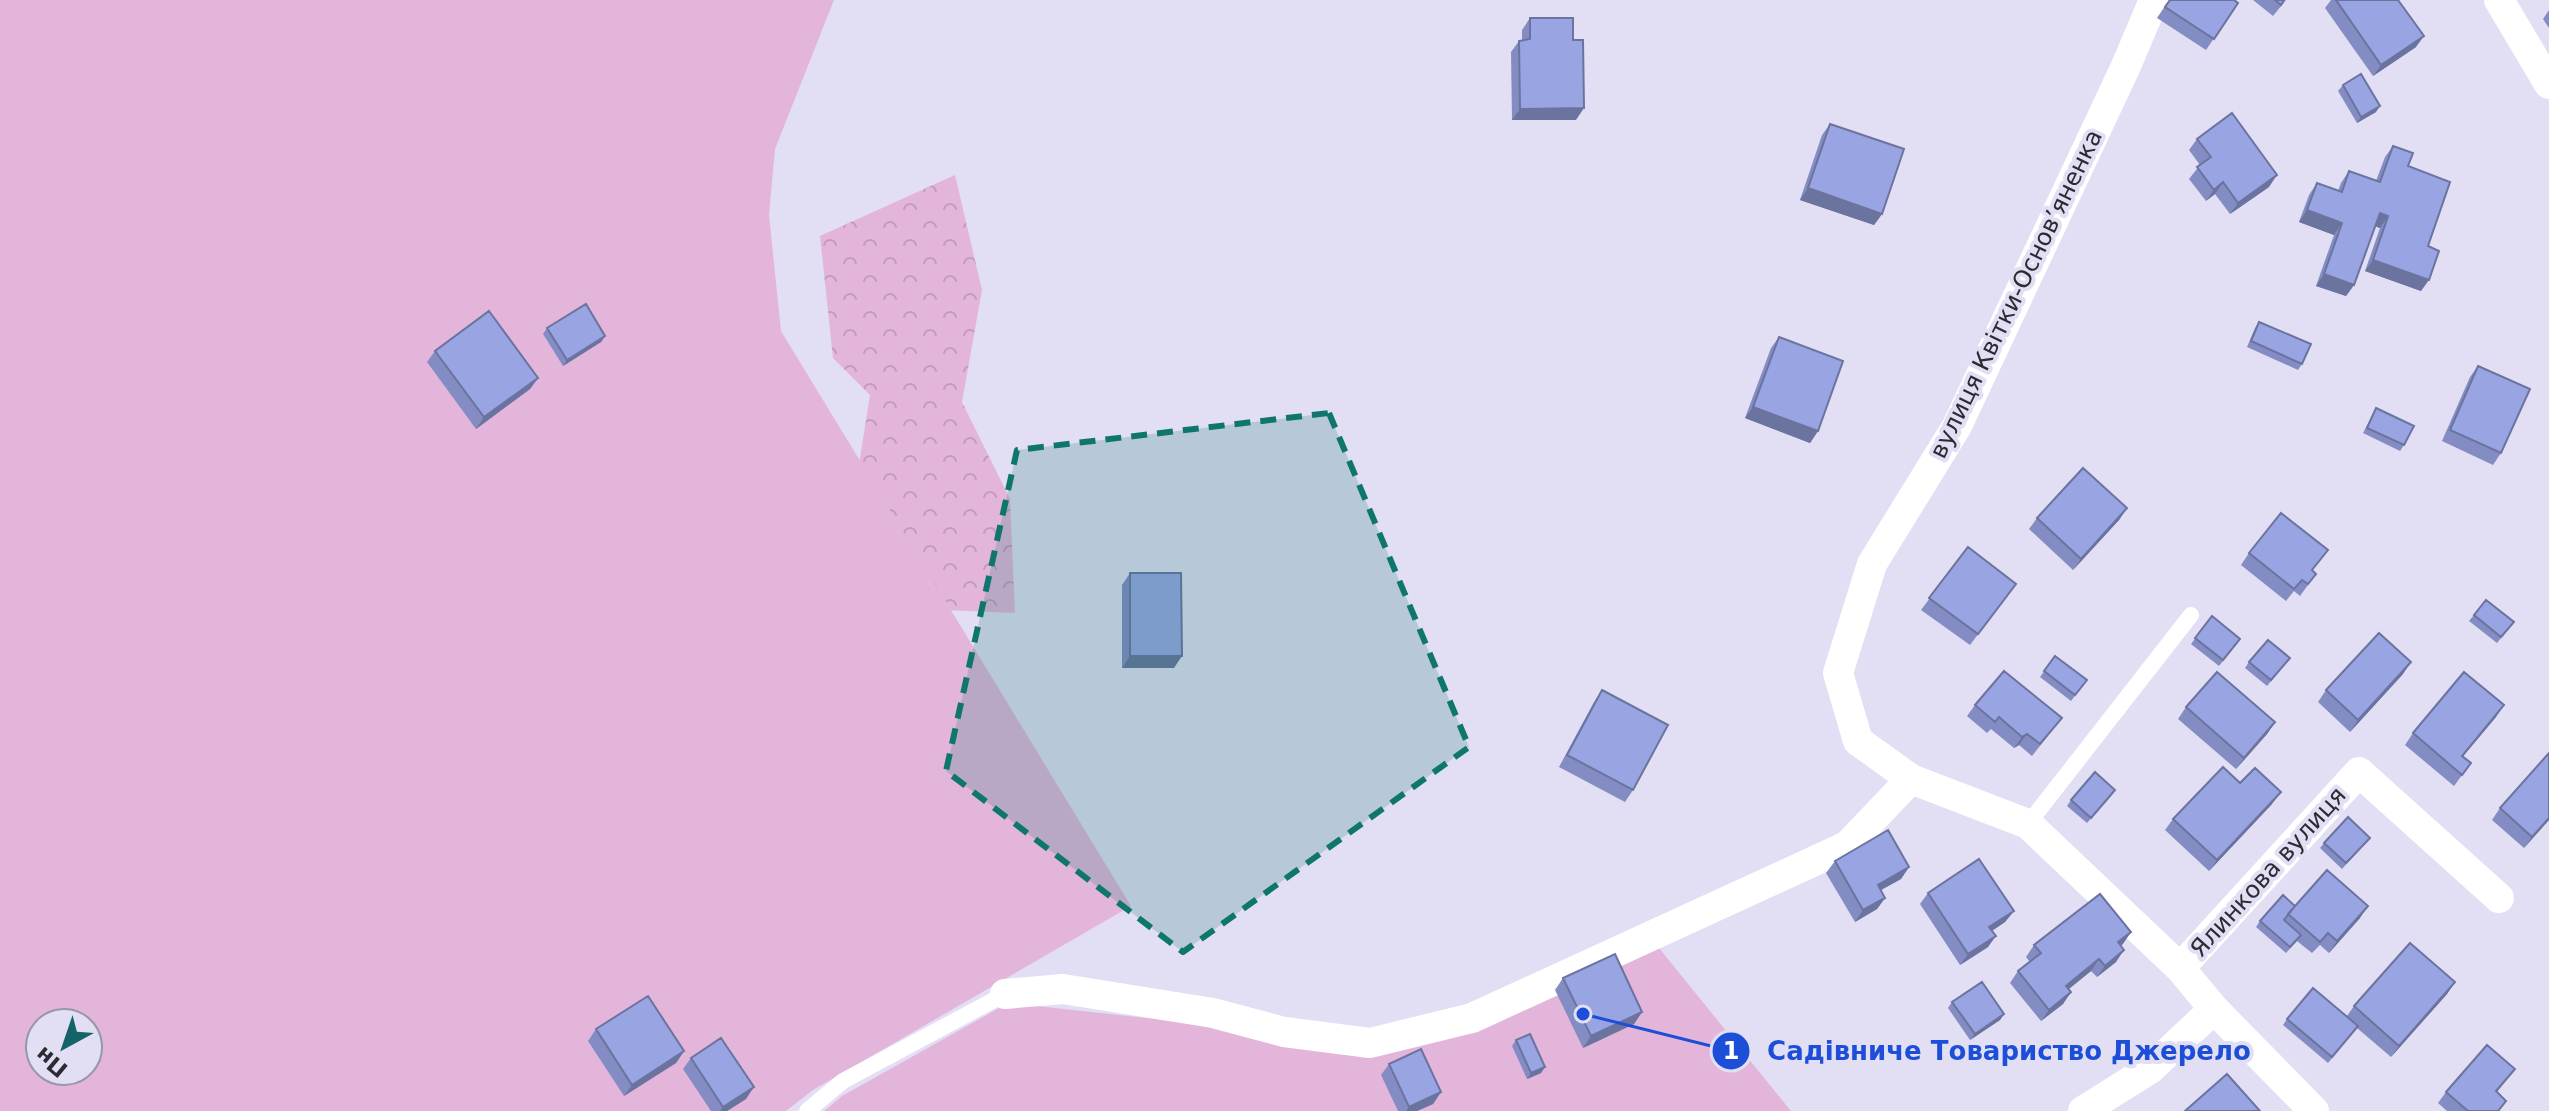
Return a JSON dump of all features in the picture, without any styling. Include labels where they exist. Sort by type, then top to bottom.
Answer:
[{"type":"street","name":"вулиця Квітки-Основʼяненка","points":[[1838,673],[1872,564],[1957,426],[2154,0]]},
{"type":"street","points":[[2499,0],[2549,84]]},
{"type":"street","name":"Ялинкова вулиця","points":[[1838,673],[1858,741],[1911,779],[2028,824],[2180,968],[2214,1009],[2314,1111]]},
{"type":"street","name":"Ялинкова вулиця","points":[[2180,968],[2359,772],[2499,898]]},
{"type":"street","points":[[1005,994],[1063,989],[1213,1013],[1284,1032],[1370,1043],[1472,1018],[1847,846],[1911,779]]},
{"type":"street","points":[[2083,1111],[2150,1069],[2214,1009]]},
{"type":"lane","points":[[2028,824],[2191,615]]},
{"type":"lane","points":[[807,1111],[843,1081],[1005,994]]},
{"type":"highlighted area","points":[[1329,413],[1469,747],[1183,952],[946,771],[1017,450]]},
{"type":"green space","points":[[0,0],[834,0],[775,149],[769,215],[781,331],[1131,906],[813,1090],[786,1111],[0,1111]]},
{"type":"green space","points":[[955,175],[982,290],[962,402],[1010,499],[1015,613],[920,609],[855,489],[870,395],[833,358],[820,236]]},
{"type":"green space","points":[[1646,932],[1791,1111],[824,1111],[842,1096],[1008,1003],[1211,1025],[1367,1050]]},
{"type":"building","points":[[2170,0],[2234,0],[2238,3],[2214,39],[2165,7]]},
{"type":"building","points":[[2336,0],[2398,0],[2424,36],[2381,65]]},
{"type":"building","points":[[1530,18],[1573,18],[1573,40],[1583,40],[1584,108],[1520,109],[1519,41],[1530,39]]},
{"type":"building","points":[[2361,74],[2380,106],[2361,117],[2343,85]]},
{"type":"building","points":[[2232,113],[2277,175],[2238,203],[2223,182],[2214,190],[2197,167],[2211,157],[2197,139]]},
{"type":"building","points":[[1830,124],[1904,149],[1882,214],[1808,188]]},
{"type":"building","points":[[2393,146],[2413,153],[2408,166],[2450,182],[2428,246],[2439,251],[2429,280],[2373,260],[2388,216],[2380,213],[2354,285],[2324,274],[2342,223],[2307,210],[2317,183],[2342,192],[2349,171],[2380,182]]},
{"type":"building","points":[[586,304],[605,336],[567,360],[547,328]]},
{"type":"building","points":[[489,311],[538,378],[484,417],[435,351]]},
{"type":"building","points":[[2259,322],[2311,344],[2302,364],[2251,341]]},
{"type":"building","points":[[1779,337],[1843,361],[1818,431],[1753,407]]},
{"type":"building","points":[[2478,366],[2530,389],[2501,453],[2450,430]]},
{"type":"building","points":[[2376,408],[2414,426],[2404,445],[2367,428]]},
{"type":"building","points":[[2083,468],[2127,508],[2081,559],[2037,518]]},
{"type":"building","points":[[2281,513],[2328,550],[2312,570],[2316,574],[2308,584],[2302,580],[2294,589],[2249,553]]},
{"type":"building","points":[[1968,547],[2016,584],[1978,634],[1929,598]]},
{"type":"building","points":[[1130,573],[1181,573],[1182,656],[1130,656]]},
{"type":"building","points":[[2486,600],[2514,622],[2501,637],[2474,615]]},
{"type":"building","points":[[2212,616],[2240,639],[2223,660],[2195,638]]},
{"type":"building","points":[[2379,633],[2411,662],[2358,720],[2326,690]]},
{"type":"building","points":[[2268,640],[2290,658],[2271,680],[2249,662]]},
{"type":"building","points":[[2055,656],[2087,680],[2075,695],[2044,671]]},
{"type":"building","points":[[2004,671],[2062,718],[2040,744],[2027,734],[2022,737],[1999,717],[1995,722],[1975,705]]},
{"type":"building","points":[[2217,672],[2275,722],[2244,758],[2186,707]]},
{"type":"building","points":[[2464,672],[2504,705],[2462,756],[2471,763],[2462,775],[2413,733]]},
{"type":"building","points":[[1602,690],[1668,725],[1633,790],[1567,755]]},
{"type":"building","points":[[2549,753],[2549,818],[2532,837],[2500,808]]},
{"type":"building","points":[[2223,767],[2240,783],[2255,768],[2281,792],[2217,860],[2173,819]]},
{"type":"building","points":[[2095,772],[2115,790],[2091,818],[2071,800]]},
{"type":"building","points":[[2348,817],[2370,838],[2346,863],[2324,843]]},
{"type":"building","points":[[1888,830],[1909,867],[1878,885],[1885,898],[1863,910],[1835,861]]},
{"type":"building","points":[[1979,859],[2014,911],[1989,927],[1996,936],[1968,954],[1928,893]]},
{"type":"building","points":[[2327,870],[2368,906],[2337,941],[2328,933],[2320,942],[2288,914]]},
{"type":"building","points":[[2100,894],[2131,932],[2118,942],[2124,950],[2105,966],[2099,959],[2066,986],[2071,992],[2049,1010],[2018,971],[2041,953],[2034,945]]},
{"type":"building","points":[[2283,895],[2295,906],[2284,920],[2301,935],[2290,947],[2260,921]]},
{"type":"building","points":[[2410,943],[2455,982],[2399,1046],[2354,1006]]},
{"type":"building","points":[[1615,954],[1642,1012],[1591,1036],[1563,978]]},
{"type":"building","points":[[1982,982],[2004,1014],[1975,1034],[1952,1002]]},
{"type":"building","points":[[2313,988],[2358,1026],[2332,1057],[2287,1019]]},
{"type":"building","points":[[648,996],[684,1051],[632,1085],[596,1029]]},
{"type":"building","points":[[1530,1034],[1545,1067],[1531,1073],[1516,1040]]},
{"type":"building","points":[[721,1038],[754,1087],[723,1107],[691,1058]]},
{"type":"building","points":[[2487,1045],[2515,1069],[2496,1091],[2506,1101],[2498,1111],[2468,1111],[2446,1092]]},
{"type":"building","points":[[1421,1049],[1441,1092],[1409,1107],[1389,1064]]},
{"type":"building","points":[[2227,1074],[2260,1111],[2185,1111]]},
{"type":"place","name":"Садівниче Товариство Джерело","points":[[1583,1014]]}]
